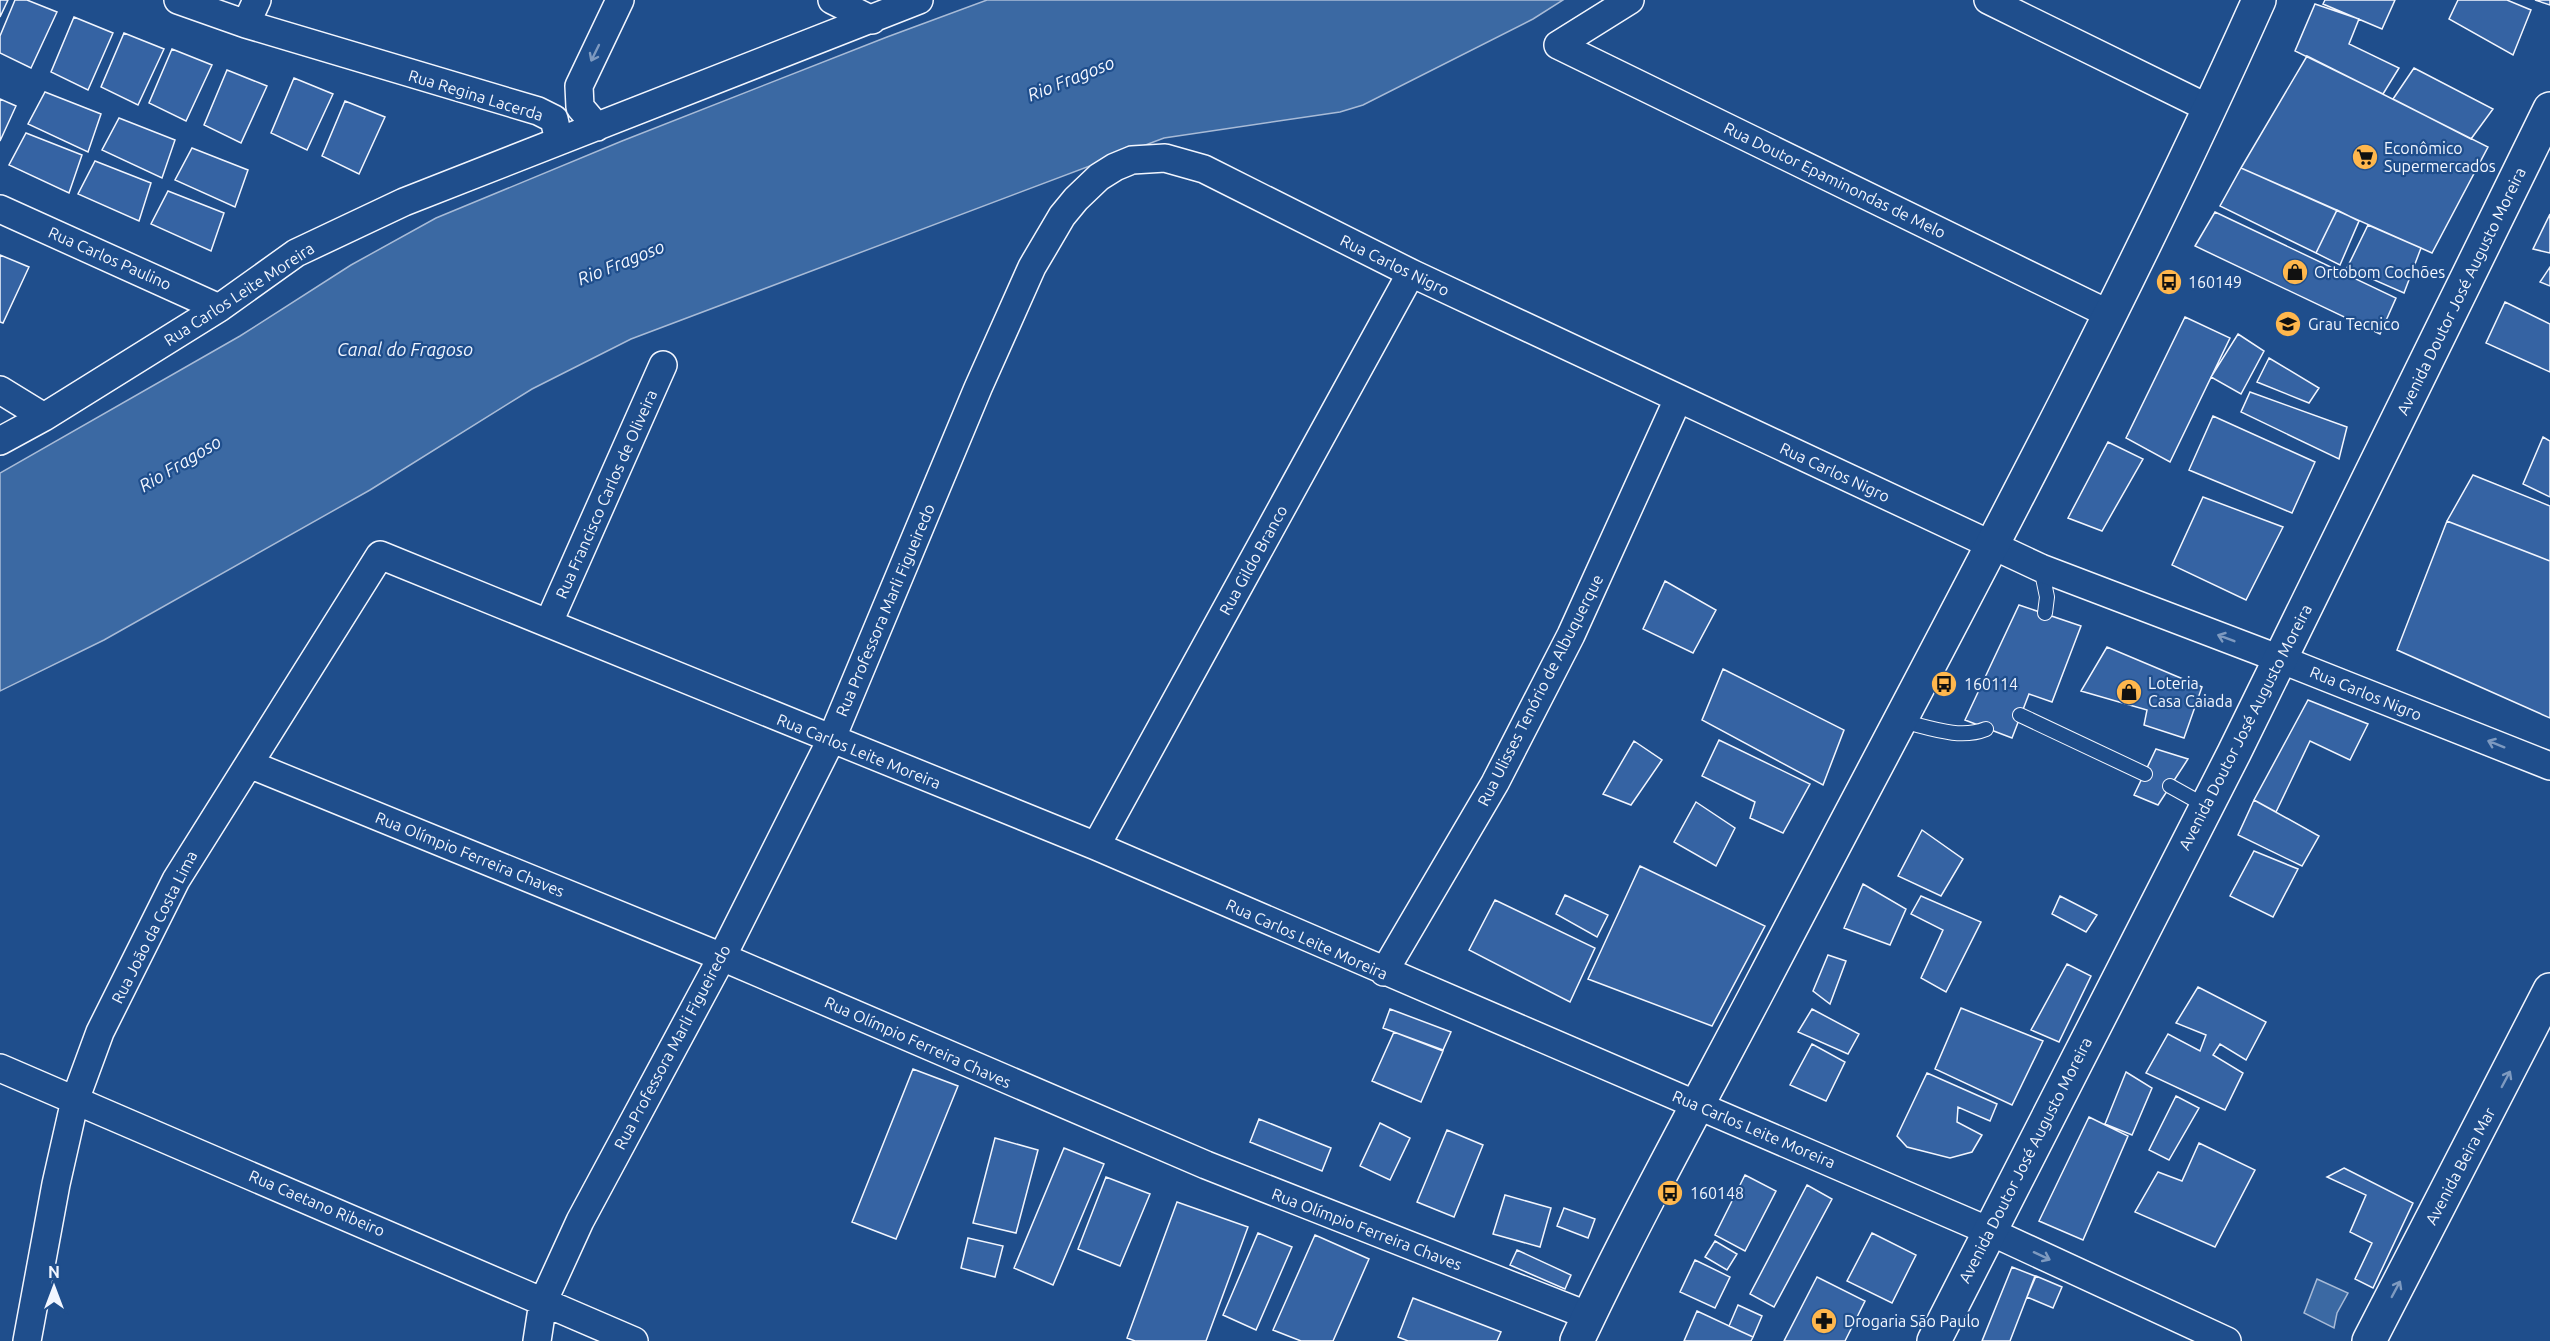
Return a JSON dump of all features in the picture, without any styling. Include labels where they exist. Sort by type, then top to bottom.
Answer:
[{"type":"main road","points":[[1583,1328],[2111,315],[2210,109],[2259,0]]},
{"type":"main road","name":"Avenida Doutor José Augusto Moreira","points":[[1934,1341],[2280,659],[2550,109]]},
{"type":"main road","name":"Avenida Beira Mar","points":[[2369,1341],[2550,990]]},
{"type":"street","name":"Rua Regina Lacerda","points":[[178,0],[246,24],[434,82],[538,111],[554,120],[559,141]]},
{"type":"street","points":[[246,24],[257,0]]},
{"type":"street","points":[[597,127],[580,107],[579,86],[620,0]]},
{"type":"street","points":[[832,0],[872,20]]},
{"type":"street","points":[[559,141],[919,0]]},
{"type":"street","name":"Rua Doutor Epaminondas de Melo","points":[[1630,0],[1558,45],[2111,315]]},
{"type":"street","points":[[1988,0],[2210,109]]},
{"type":"street","name":"Rua Carlos Leite Moreira","points":[[0,441],[44,417],[219,308],[307,248],[404,202],[559,141]]},
{"type":"street","name":"Rua Carlos Nigro","points":[[1132,160],[1165,158],[1204,169],[1411,273],[2041,568],[2280,659],[2550,766]]},
{"type":"street","name":"Rua Professora Marli Figueiredo","points":[[537,1341],[543,1302],[606,1170],[722,957],[831,740],[969,410],[1032,267],[1062,216],[1076,199],[1100,177],[1132,160]]},
{"type":"street","name":"Rua Carlos Paulino","points":[[0,209],[219,308]]},
{"type":"street","name":"Rua Gildo Branco","points":[[1096,846],[1411,273]]},
{"type":"street","name":"Rua Francisco Carlos de Oliveira","points":[[549,622],[663,365]]},
{"type":"street","points":[[0,390],[44,417]]},
{"type":"street","name":"Rua Ulisses Tenório de Albuquerque","points":[[1384,972],[1495,783],[1571,635],[1678,399]]},
{"type":"street","name":"Rua Carlos Leite Moreira","points":[[380,555],[1096,846],[1989,1231],[2227,1341]]},
{"type":"street","name":"Rua João da Costa Lima","points":[[27,1341],[56,1184],[75,1100],[100,1032],[176,880],[380,555]]},
{"type":"street","name":"Rua Olímpio Ferreira Chaves","points":[[249,764],[722,957],[1583,1328]]},
{"type":"street","name":"Rua Caetano Ribeiro","points":[[0,1068],[634,1341]]},
{"type":"lane","points":[[2041,568],[2048,604],[2045,613]]},
{"type":"lane","points":[[2020,715],[2145,774]]},
{"type":"lane","points":[[1899,721],[1963,735],[1974,734],[1986,729]]},
{"type":"lane","points":[[2170,786],[2206,806]]},
{"type":"water","name":"Canal do Fragoso","points":[[987,0],[1563,0],[1533,19],[1363,105],[1340,112],[1164,138],[631,339],[532,389],[370,490],[104,640],[0,691],[0,473],[240,336],[351,265],[436,218],[622,141]]},
{"type":"water","points":[[2317,1279],[2348,1293],[2337,1313],[2334,1328],[2304,1313]]},
{"type":"building","points":[[0,0],[8,0],[0,17]]},
{"type":"building","points":[[15,0],[27,0],[57,12],[31,68],[0,53],[0,36]]},
{"type":"building","points":[[2325,0],[2395,0],[2382,29],[2323,4]]},
{"type":"building","points":[[2458,0],[2507,0],[2531,10],[2513,55],[2449,19]]},
{"type":"building","points":[[2535,0],[2550,0],[2550,5]]},
{"type":"building","points":[[2315,4],[2359,19],[2349,44],[2399,68],[2383,94],[2295,51]]},
{"type":"building","points":[[74,17],[113,33],[88,90],[51,72]]},
{"type":"building","points":[[124,33],[164,49],[138,105],[101,87]]},
{"type":"building","points":[[172,49],[212,65],[186,121],[149,103]]},
{"type":"building","name":"Econômico Supermercados","points":[[2307,56],[2488,147],[2432,253],[2241,168]]},
{"type":"building","points":[[2414,68],[2493,109],[2471,139],[2393,99]]},
{"type":"building","points":[[227,70],[267,86],[241,143],[204,125]]},
{"type":"building","points":[[294,78],[333,94],[307,150],[271,133]]},
{"type":"building","points":[[45,92],[101,114],[88,152],[28,124]]},
{"type":"building","points":[[0,99],[16,106],[0,141]]},
{"type":"building","points":[[345,101],[385,117],[359,174],[322,156]]},
{"type":"building","points":[[119,118],[175,140],[162,178],[102,150]]},
{"type":"building","points":[[26,133],[82,155],[69,193],[9,165]]},
{"type":"building","points":[[192,148],[248,170],[235,207],[175,180]]},
{"type":"building","points":[[95,161],[151,183],[139,221],[78,194]]},
{"type":"building","points":[[2241,168],[2337,210],[2316,253],[2220,206]]},
{"type":"building","points":[[168,191],[224,213],[211,251],[151,224]]},
{"type":"building","points":[[2337,210],[2359,221],[2340,265],[2316,253]]},
{"type":"building","name":"Ortobom Cochões","points":[[2215,212],[2396,298],[2380,334],[2195,246]]},
{"type":"building","points":[[2550,214],[2550,253],[2533,249]]},
{"type":"building","points":[[2368,225],[2421,248],[2404,293],[2347,268]]},
{"type":"building","points":[[0,255],[29,267],[3,323],[0,322]]},
{"type":"building","points":[[2550,267],[2550,286],[2540,282]]},
{"type":"building","points":[[2505,302],[2550,324],[2550,372],[2486,343]]},
{"type":"building","points":[[2185,317],[2230,338],[2170,462],[2126,438]]},
{"type":"building","points":[[2238,334],[2264,351],[2241,394],[2211,377]]},
{"type":"building","points":[[2269,358],[2319,388],[2309,403],[2257,382]]},
{"type":"building","points":[[2250,392],[2347,427],[2339,459],[2241,412]]},
{"type":"building","points":[[2213,416],[2315,462],[2292,513],[2189,470]]},
{"type":"building","points":[[2543,437],[2550,441],[2550,497],[2523,484]]},
{"type":"building","points":[[2108,442],[2143,459],[2102,531],[2068,518]]},
{"type":"building","points":[[2473,475],[2550,506],[2550,561],[2447,521]]},
{"type":"building","points":[[2203,497],[2283,527],[2246,600],[2172,565]]},
{"type":"building","points":[[2447,521],[2550,561],[2550,718],[2397,650]]},
{"type":"building","points":[[1665,581],[1716,610],[1693,653],[1643,629]]},
{"type":"building","points":[[2019,605],[2081,626],[2052,702],[2029,694],[2012,738],[1965,720]]},
{"type":"building","points":[[2107,647],[2202,687],[2184,738],[2144,725],[2147,710],[2081,691]]},
{"type":"building","points":[[1723,669],[1844,730],[1823,785],[1702,720]]},
{"type":"building","points":[[2308,700],[2368,724],[2350,760],[2310,741],[2276,812],[2254,800]]},
{"type":"building","points":[[1719,740],[1810,784],[1783,833],[1750,818],[1755,802],[1702,776]]},
{"type":"building","points":[[1634,741],[1662,760],[1631,805],[1603,794]]},
{"type":"building","points":[[2156,749],[2188,759],[2158,805],[2134,795]]},
{"type":"building","points":[[2254,800],[2319,836],[2302,866],[2238,835]]},
{"type":"building","points":[[1696,802],[1735,828],[1716,866],[1674,842]]},
{"type":"building","points":[[1922,830],[1963,859],[1941,896],[1898,876]]},
{"type":"building","points":[[2254,851],[2298,869],[2273,917],[2230,896]]},
{"type":"building","points":[[1640,866],[1765,926],[1712,1026],[1588,979]]},
{"type":"building","points":[[1863,884],[1906,909],[1890,945],[1844,928]]},
{"type":"building","points":[[1565,895],[1608,915],[1597,937],[1556,914]]},
{"type":"building","points":[[1921,896],[1981,922],[1946,992],[1921,978],[1943,930],[1911,914]]},
{"type":"building","points":[[2060,896],[2097,915],[2086,932],[2052,914]]},
{"type":"building","points":[[1495,900],[1595,948],[1570,1002],[1469,950]]},
{"type":"building","points":[[1828,955],[1846,961],[1830,1004],[1813,991]]},
{"type":"building","points":[[2067,964],[2091,976],[2059,1042],[2031,1030]]},
{"type":"building","points":[[2198,987],[2266,1022],[2246,1060],[2220,1044],[2213,1055],[2243,1073],[2225,1110],[2146,1073],[2168,1034],[2200,1051],[2206,1035],[2176,1023]]},
{"type":"building","points":[[1961,1008],[2043,1041],[2012,1105],[1935,1069]]},
{"type":"building","points":[[1390,1009],[1451,1032],[1443,1050],[1383,1028]]},
{"type":"building","points":[[1812,1009],[1859,1034],[1848,1054],[1798,1032]]},
{"type":"building","points":[[1394,1032],[1443,1051],[1421,1102],[1372,1081]]},
{"type":"building","points":[[1812,1044],[1845,1062],[1826,1101],[1790,1085]]},
{"type":"building","points":[[913,1069],[958,1086],[896,1239],[852,1222]]},
{"type":"building","points":[[2126,1072],[2152,1088],[2132,1135],[2105,1124]]},
{"type":"building","points":[[1927,1073],[1997,1104],[1990,1121],[1958,1107],[1957,1122],[1982,1135],[1972,1152],[1950,1158],[1907,1147],[1897,1136]]},
{"type":"building","points":[[2176,1096],[2199,1108],[2169,1160],[2149,1150]]},
{"type":"building","points":[[2089,1117],[2128,1136],[2083,1240],[2039,1221]]},
{"type":"building","points":[[1259,1119],[1331,1148],[1322,1171],[1250,1142]]},
{"type":"building","points":[[1380,1123],[1410,1138],[1390,1180],[1360,1166]]},
{"type":"building","points":[[1447,1130],[1483,1145],[1454,1217],[1417,1202]]},
{"type":"building","points":[[995,1138],[1038,1150],[1016,1233],[973,1223]]},
{"type":"building","points":[[2199,1143],[2255,1170],[2215,1247],[2135,1212],[2158,1172],[2182,1181]]},
{"type":"building","points":[[1064,1148],[1104,1164],[1053,1285],[1014,1268]]},
{"type":"building","points":[[2344,1168],[2413,1203],[2373,1288],[2355,1279],[2372,1243],[2350,1232],[2366,1195],[2327,1177]]},
{"type":"building","points":[[1745,1175],[1776,1191],[1745,1251],[1715,1235]]},
{"type":"building","points":[[1106,1177],[1150,1194],[1120,1266],[1078,1249]]},
{"type":"building","points":[[1807,1185],[1832,1199],[1774,1307],[1750,1294]]},
{"type":"building","points":[[1505,1195],[1551,1208],[1540,1247],[1493,1234]]},
{"type":"building","points":[[1177,1202],[1248,1227],[1206,1341],[1135,1341],[1127,1338]]},
{"type":"building","points":[[1564,1208],[1595,1219],[1588,1238],[1557,1226]]},
{"type":"building","points":[[1258,1233],[1292,1247],[1256,1330],[1223,1315]]},
{"type":"building","points":[[1872,1233],[1916,1255],[1892,1303],[1847,1281]]},
{"type":"building","points":[[1315,1235],[1369,1259],[1333,1341],[1301,1341],[1273,1330]]},
{"type":"building","points":[[968,1238],[1003,1246],[995,1277],[961,1268]]},
{"type":"building","points":[[1715,1241],[1737,1254],[1727,1270],[1705,1257]]},
{"type":"building","points":[[1517,1250],[1571,1275],[1565,1289],[1510,1265]]},
{"type":"building","points":[[1695,1260],[1730,1277],[1715,1308],[1680,1292]]},
{"type":"building","points":[[2012,1267],[2035,1276],[2010,1341],[1982,1341]]},
{"type":"building","points":[[2036,1276],[2062,1287],[2053,1308],[2027,1297]]},
{"type":"building","name":"Drogaria São Paulo","points":[[1817,1277],[1865,1301],[1845,1341],[1784,1341]]},
{"type":"building","points":[[1413,1298],[1501,1332],[1497,1341],[1408,1341],[1398,1337]]},
{"type":"building","points":[[1738,1305],[1762,1316],[1753,1337],[1729,1326]]},
{"type":"building","points":[[1697,1311],[1753,1337],[1751,1341],[1684,1341]]},
{"type":"place","name":"Econômico Supermercados","points":[[2365,157]]},
{"type":"place","name":"Ortobom Cochões","points":[[2295,272]]},
{"type":"place","name":"160149","points":[[2169,282]]},
{"type":"place","name":"Grau Tecnico","points":[[2288,324]]},
{"type":"place","name":"160114","points":[[1944,684]]},
{"type":"place","name":"Loteria Casa Caiada","points":[[2129,692]]},
{"type":"place","name":"160148","points":[[1670,1193]]},
{"type":"place","name":"Drogaria São Paulo","points":[[1824,1321]]},
{"type":"water label","name":"Rio Fragoso","points":[[1071,79]]},
{"type":"water label","name":"Rio Fragoso","points":[[621,263]]},
{"type":"water label","name":"Rio Fragoso","points":[[180,464]]}]
